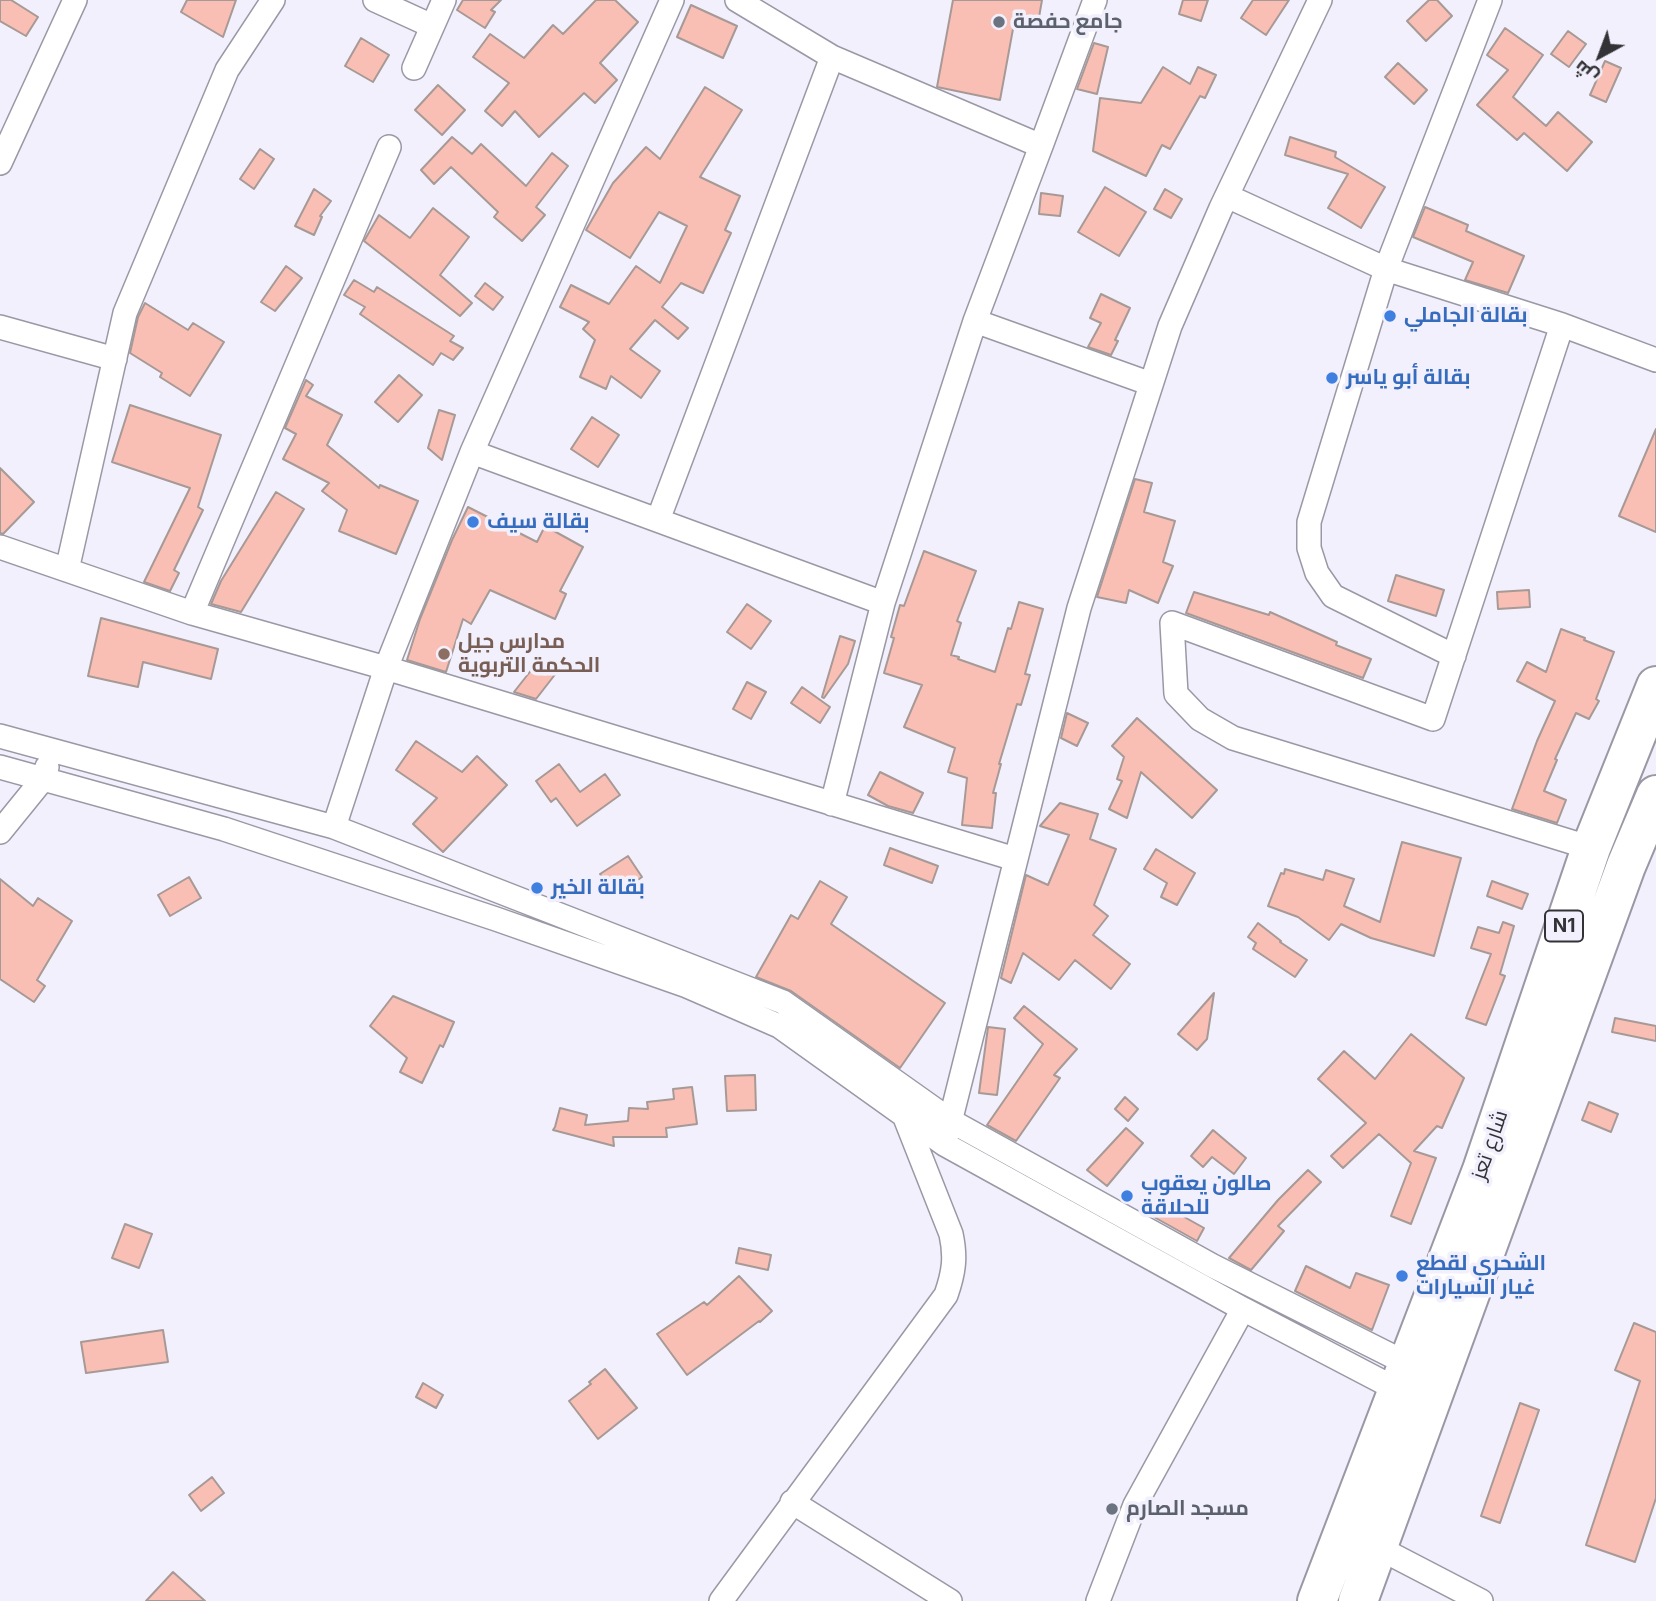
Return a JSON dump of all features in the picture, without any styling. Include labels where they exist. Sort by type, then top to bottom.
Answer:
[{"type":"highway","name":"شارع تعز","points":[[1358,1601],[1379,1548],[1496,1176],[1591,848],[1656,686]]},
{"type":"highway","name":"شارع تعز","points":[[1317,1601],[1403,1377],[1496,1176],[1656,794]]},
{"type":"street","points":[[0,163],[75,0]]},
{"type":"street","points":[[67,570],[125,313],[227,70],[273,0]]},
{"type":"street","points":[[375,0],[432,26]]},
{"type":"street","points":[[414,68],[444,0]]},
{"type":"street","points":[[334,827],[386,668],[472,452],[672,0]]},
{"type":"street","points":[[737,0],[832,57],[1041,146]]},
{"type":"street","points":[[832,804],[883,603],[975,321],[1094,0]]},
{"type":"street","points":[[944,1144],[1079,608],[1170,326],[1227,196],[1321,0]]},
{"type":"street","points":[[1454,656],[1333,596],[1317,573],[1309,548],[1309,522],[1386,270],[1490,0]]},
{"type":"street","points":[[658,520],[832,57]]},
{"type":"street","points":[[192,613],[389,147]]},
{"type":"street","points":[[1227,196],[1386,270],[1562,325],[1656,360]]},
{"type":"street","points":[[975,321],[1151,384]]},
{"type":"street","points":[[1562,325],[1433,719],[1171,623],[1176,694],[1200,719],[1233,738],[1591,848]]},
{"type":"street","points":[[0,327],[115,359]]},
{"type":"street","points":[[472,452],[883,603]]},
{"type":"street","points":[[0,547],[192,613],[386,668],[1015,859]]},
{"type":"street","points":[[0,736],[334,827],[783,1002],[951,1121],[1223,1272],[1403,1377]]},
{"type":"street","points":[[0,832],[43,779],[52,751]]},
{"type":"street","points":[[0,767],[224,829],[496,919],[687,986],[779,1026],[944,1144],[1243,1309],[1403,1377]]},
{"type":"street","points":[[721,1601],[946,1295],[954,1272],[956,1253],[904,1115]]},
{"type":"street","points":[[1098,1601],[1135,1505],[1243,1309]]},
{"type":"street","points":[[792,1502],[950,1601]]},
{"type":"street","points":[[1379,1548],[1481,1601]]},
{"type":"building","points":[[0,0],[11,0],[38,17],[26,36],[0,21]]},
{"type":"building","points":[[187,0],[236,0],[223,37],[181,12]]},
{"type":"building","points":[[463,0],[501,0],[491,10],[495,12],[485,28],[457,10]]},
{"type":"building","points":[[596,0],[615,0],[638,22],[600,63],[617,80],[595,103],[584,93],[539,137],[515,111],[502,126],[485,111],[509,83],[473,57],[490,34],[524,58],[553,25],[563,34]]},
{"type":"building","points":[[953,0],[1042,0],[1038,23],[1015,18],[1000,100],[937,87]]},
{"type":"building","points":[[1183,0],[1208,0],[1201,21],[1179,14]]},
{"type":"building","points":[[1253,0],[1289,0],[1266,35],[1241,18]]},
{"type":"building","points":[[1429,0],[1437,0],[1452,16],[1426,41],[1407,21]]},
{"type":"building","points":[[691,5],[737,26],[723,58],[677,37]]},
{"type":"building","points":[[1505,28],[1543,55],[1513,97],[1546,126],[1558,112],[1592,142],[1567,171],[1524,133],[1517,140],[1477,105],[1508,70],[1487,55]]},
{"type":"building","points":[[1568,31],[1586,44],[1569,67],[1551,54]]},
{"type":"building","points":[[361,38],[389,55],[373,82],[345,66]]},
{"type":"building","points":[[1094,43],[1108,47],[1097,94],[1077,89]]},
{"type":"building","points":[[1605,61],[1621,68],[1606,102],[1590,95]]},
{"type":"building","points":[[1398,63],[1427,90],[1414,104],[1385,77]]},
{"type":"building","points":[[1163,67],[1190,84],[1198,67],[1216,75],[1205,98],[1200,96],[1170,149],[1162,145],[1146,176],[1093,151],[1100,98],[1141,103]]},
{"type":"building","points":[[438,85],[465,110],[442,135],[415,110]]},
{"type":"building","points":[[705,87],[742,110],[700,177],[740,196],[725,230],[731,233],[703,293],[681,283],[662,307],[688,328],[678,339],[655,320],[630,349],[660,371],[641,398],[611,376],[606,389],[580,377],[595,340],[583,329],[589,322],[560,307],[571,285],[609,304],[636,266],[660,283],[687,226],[659,212],[630,258],[586,230],[613,183],[646,147],[660,159]]},
{"type":"building","points":[[452,137],[472,154],[481,144],[526,186],[552,153],[568,166],[536,207],[545,215],[522,241],[494,217],[498,212],[451,167],[434,184],[421,170]]},
{"type":"building","points":[[1290,137],[1336,152],[1335,157],[1385,187],[1361,228],[1328,208],[1348,174],[1285,155]]},
{"type":"building","points":[[260,149],[274,159],[254,189],[240,179]]},
{"type":"building","points":[[1105,187],[1146,212],[1119,256],[1078,232]]},
{"type":"building","points":[[314,189],[331,201],[320,216],[322,217],[314,235],[295,226]]},
{"type":"building","points":[[1165,189],[1182,199],[1171,218],[1154,209]]},
{"type":"building","points":[[1041,193],[1063,196],[1060,216],[1039,214]]},
{"type":"building","points":[[1425,207],[1468,225],[1466,231],[1524,256],[1508,293],[1465,280],[1473,262],[1413,237]]},
{"type":"building","points":[[433,208],[469,237],[440,275],[472,303],[460,316],[364,241],[379,215],[410,238]]},
{"type":"building","points":[[286,266],[302,278],[275,311],[261,302]]},
{"type":"building","points":[[354,280],[374,292],[377,287],[454,336],[450,341],[463,348],[453,360],[441,353],[433,365],[360,314],[365,307],[344,295]]},
{"type":"building","points":[[485,283],[503,297],[493,310],[475,296]]},
{"type":"building","points":[[1101,294],[1130,308],[1111,355],[1088,347],[1101,323],[1090,318]]},
{"type":"building","points":[[145,303],[188,330],[193,323],[224,342],[190,396],[160,377],[162,373],[130,353],[138,317]]},
{"type":"building","points":[[399,375],[422,395],[398,422],[375,402]]},
{"type":"building","points":[[306,380],[313,385],[306,396],[342,415],[327,445],[379,488],[380,485],[418,501],[396,554],[339,531],[347,510],[322,491],[329,483],[283,459],[296,434],[285,428]]},
{"type":"building","points":[[130,405],[221,435],[198,507],[203,510],[174,570],[179,573],[170,591],[144,582],[190,488],[112,462]]},
{"type":"building","points":[[439,410],[455,415],[442,460],[428,448]]},
{"type":"building","points":[[592,417],[619,435],[598,467],[571,449]]},
{"type":"building","points":[[1656,429],[1656,532],[1619,516]]},
{"type":"building","points":[[0,468],[34,502],[3,534],[0,533]]},
{"type":"building","points":[[1135,479],[1152,483],[1144,512],[1175,521],[1163,562],[1173,566],[1158,603],[1129,590],[1126,603],[1097,597]]},
{"type":"building","points":[[276,492],[304,509],[241,612],[211,604],[221,581]]},
{"type":"building","points":[[468,507],[537,542],[545,526],[583,547],[560,591],[566,594],[555,619],[490,590],[471,624],[463,619],[446,672],[407,660],[420,619]]},
{"type":"building","points":[[924,551],[976,571],[957,621],[961,623],[951,655],[959,657],[958,659],[995,672],[1019,602],[1043,609],[1025,674],[1030,675],[1021,705],[1017,704],[999,764],[993,793],[996,793],[992,828],[962,825],[967,778],[948,772],[955,748],[904,727],[922,685],[884,673],[900,605],[904,606]]},
{"type":"building","points":[[1396,575],[1444,590],[1436,616],[1388,601]]},
{"type":"building","points":[[1529,590],[1530,607],[1498,609],[1497,592]]},
{"type":"building","points":[[1194,592],[1269,615],[1270,612],[1371,659],[1363,678],[1186,613]]},
{"type":"building","points":[[747,604],[771,621],[751,649],[727,632]]},
{"type":"building","points":[[101,618],[218,649],[211,679],[143,662],[138,687],[88,676]]},
{"type":"building","points":[[1561,629],[1614,652],[1596,699],[1599,701],[1589,719],[1576,713],[1544,791],[1566,800],[1557,823],[1512,809],[1555,701],[1517,681],[1527,662],[1546,672]]},
{"type":"building","points":[[840,636],[855,641],[848,664],[824,698],[822,697]]},
{"type":"building","points":[[540,659],[557,672],[536,699],[514,692]]},
{"type":"building","points":[[747,682],[766,692],[751,719],[733,709]]},
{"type":"building","points":[[802,687],[830,707],[820,723],[791,703]]},
{"type":"building","points":[[1067,713],[1088,723],[1077,746],[1061,738]]},
{"type":"building","points":[[1137,718],[1217,790],[1192,818],[1141,772],[1127,818],[1109,809],[1122,781],[1117,779],[1124,757],[1112,746]]},
{"type":"building","points":[[416,741],[462,772],[477,756],[507,785],[443,852],[413,824],[437,798],[396,770]]},
{"type":"building","points":[[559,764],[580,792],[605,774],[620,795],[577,826],[556,798],[551,802],[536,781]]},
{"type":"building","points":[[880,772],[923,793],[913,813],[888,806],[868,795]]},
{"type":"building","points":[[1060,803],[1098,814],[1090,839],[1116,849],[1094,905],[1108,916],[1093,935],[1130,964],[1111,989],[1075,960],[1059,980],[1023,953],[1011,983],[1001,978],[1026,875],[1048,885],[1069,835],[1040,826]]},
{"type":"building","points":[[1402,842],[1461,858],[1434,956],[1371,938],[1341,924],[1329,940],[1298,917],[1268,906],[1285,869],[1323,880],[1326,870],[1354,879],[1344,906],[1380,922]]},
{"type":"building","points":[[890,848],[938,866],[932,883],[884,865]]},
{"type":"building","points":[[1156,849],[1195,873],[1177,905],[1161,897],[1167,883],[1144,869]]},
{"type":"building","points":[[628,856],[642,877],[615,896],[600,874]]},
{"type":"building","points":[[189,877],[201,898],[170,916],[158,895]]},
{"type":"building","points":[[0,879],[33,906],[38,898],[72,921],[37,980],[45,986],[34,1002],[0,979]]},
{"type":"building","points":[[820,881],[847,897],[831,924],[945,1003],[900,1068],[791,991],[756,977],[791,915],[798,919]]},
{"type":"building","points":[[1492,881],[1528,894],[1522,909],[1487,896]]},
{"type":"building","points":[[1503,922],[1514,926],[1500,974],[1505,976],[1486,1025],[1466,1018],[1491,954],[1471,948],[1478,927],[1499,933]]},
{"type":"building","points":[[1258,923],[1307,960],[1295,977],[1253,949],[1256,943],[1248,937]]},
{"type":"building","points":[[1214,993],[1207,1039],[1197,1050],[1178,1034]]},
{"type":"building","points":[[393,996],[454,1022],[422,1083],[400,1072],[407,1058],[370,1026]]},
{"type":"building","points":[[1024,1006],[1077,1049],[1054,1075],[1060,1078],[1016,1141],[987,1125],[1043,1044],[1014,1018]]},
{"type":"building","points":[[1615,1018],[1656,1026],[1656,1041],[1612,1032]]},
{"type":"building","points":[[988,1027],[1005,1029],[997,1095],[979,1093]]},
{"type":"building","points":[[1411,1034],[1464,1078],[1442,1128],[1437,1126],[1414,1151],[1436,1158],[1411,1224],[1391,1216],[1411,1163],[1379,1134],[1343,1168],[1331,1156],[1366,1123],[1318,1079],[1344,1051],[1375,1079]]},
{"type":"building","points":[[755,1075],[756,1110],[727,1111],[725,1076]]},
{"type":"building","points":[[692,1087],[697,1124],[666,1128],[667,1137],[613,1137],[614,1146],[553,1130],[560,1108],[587,1115],[585,1125],[628,1121],[629,1108],[648,1109],[647,1102],[674,1099],[673,1089]]},
{"type":"building","points":[[1125,1097],[1138,1109],[1128,1121],[1115,1109]]},
{"type":"building","points":[[1589,1102],[1618,1114],[1611,1132],[1582,1120]]},
{"type":"building","points":[[1126,1128],[1143,1143],[1107,1186],[1087,1170]]},
{"type":"building","points":[[1213,1130],[1246,1158],[1234,1174],[1212,1157],[1203,1167],[1191,1156]]},
{"type":"building","points":[[1308,1170],[1321,1182],[1278,1226],[1284,1231],[1251,1270],[1229,1258],[1278,1200]]},
{"type":"building","points":[[1161,1204],[1204,1228],[1197,1241],[1154,1217]]},
{"type":"building","points":[[125,1224],[152,1234],[139,1268],[112,1258]]},
{"type":"building","points":[[739,1248],[771,1255],[768,1270],[736,1263]]},
{"type":"building","points":[[1306,1266],[1350,1288],[1356,1273],[1389,1285],[1372,1330],[1295,1291]]},
{"type":"building","points":[[739,1276],[772,1311],[687,1375],[657,1334],[704,1302],[707,1305]]},
{"type":"building","points":[[1634,1323],[1656,1332],[1656,1498],[1635,1562],[1586,1545],[1640,1381],[1615,1370]]},
{"type":"building","points":[[163,1330],[168,1362],[86,1373],[81,1342]]},
{"type":"building","points":[[605,1369],[637,1408],[598,1439],[569,1401]]},
{"type":"building","points":[[423,1383],[443,1395],[436,1408],[416,1397]]},
{"type":"building","points":[[1520,1403],[1539,1410],[1500,1523],[1481,1516]]},
{"type":"building","points":[[212,1477],[224,1493],[201,1511],[189,1495]]},
{"type":"building","points":[[173,1572],[205,1601],[146,1601]]},
{"type":"place","name":"جامع حفصة","points":[[999,22]]},
{"type":"place","name":"بقالة الجاملي","points":[[1390,316]]},
{"type":"place","name":"بقالة أبو ياسر","points":[[1332,378]]},
{"type":"place","name":"بقالة سيف","points":[[473,522]]},
{"type":"place","name":"مدارس جيل الحكمة التربوية","points":[[444,654]]},
{"type":"place","name":"بقالة الخير","points":[[537,888]]},
{"type":"place","name":"صالون يعقوب للحلاقة","points":[[1127,1196]]},
{"type":"place","name":"الشحري لقطع غيار السيارات","points":[[1402,1276]]},
{"type":"place","name":"مسجد الصارم","points":[[1112,1509]]}]
